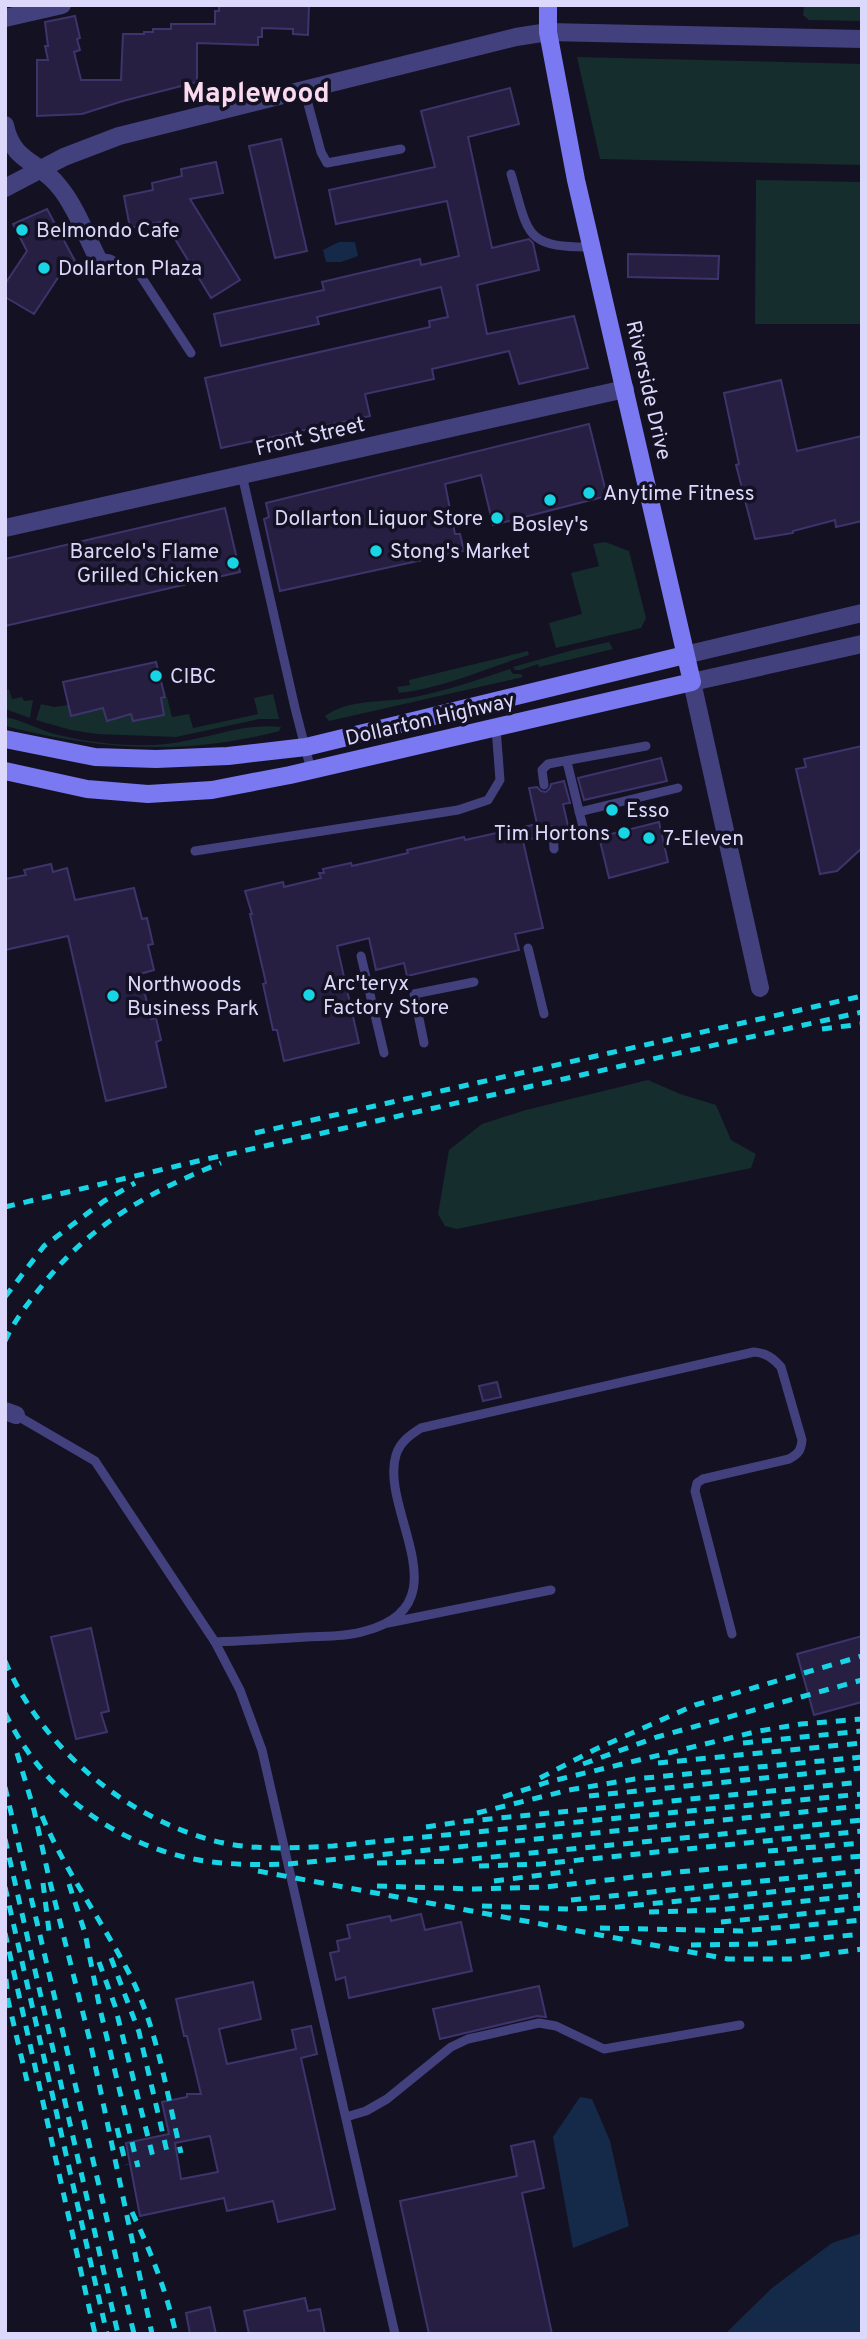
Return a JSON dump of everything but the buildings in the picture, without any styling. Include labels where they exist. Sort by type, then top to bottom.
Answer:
[{"type":"main road","name":"Riverside Drive","points":[[548,5],[548,32],[576,180],[692,682]]},
{"type":"main road","name":"Dollarton Highway","points":[[5,738],[95,757],[156,760],[228,756],[306,747],[685,656]]},
{"type":"main road","name":"Dollarton Highway","points":[[5,771],[87,789],[148,794],[212,790],[311,770],[692,682]]},
{"type":"street","points":[[5,18],[62,5]]},
{"type":"street","points":[[5,188],[41,168],[119,136],[516,37],[548,32],[862,39]]},
{"type":"street","points":[[5,125],[12,148],[41,168],[64,191],[97,257]]},
{"type":"street","name":"Front Street","points":[[5,528],[625,389]]},
{"type":"street","name":"Dollarton Highway","points":[[685,656],[862,613]]},
{"type":"street","name":"Dollarton Highway","points":[[692,682],[862,644]]},
{"type":"street","name":"Riverside Drive","points":[[692,682],[760,988]]},
{"type":"lane","points":[[304,88],[321,152],[327,163],[401,149]]},
{"type":"lane","points":[[510,174],[527,228],[533,236],[565,248],[593,247]]},
{"type":"lane","points":[[97,257],[110,259],[139,275],[191,353]]},
{"type":"lane","points":[[242,475],[311,770]]},
{"type":"lane","points":[[195,851],[458,810],[488,800],[500,780],[496,727]]},
{"type":"lane","points":[[544,785],[542,769],[548,764],[646,746]]},
{"type":"lane","points":[[567,762],[583,827]]},
{"type":"lane","points":[[579,812],[678,788]]},
{"type":"lane","points":[[553,833],[554,849]]},
{"type":"lane","points":[[528,948],[544,1014]]},
{"type":"lane","points":[[361,956],[384,1053]]},
{"type":"lane","points":[[424,1044],[414,994],[474,982]]},
{"type":"lane","points":[[386,1624],[403,1609],[415,1584],[414,1566],[394,1468],[400,1445],[408,1436],[421,1428],[754,1352],[773,1358],[781,1367],[802,1448],[798,1455],[789,1459],[703,1479],[697,1483],[695,1491],[732,1634]]},
{"type":"lane","points":[[11,1413],[95,1461],[215,1642],[240,1690],[262,1750],[395,2334]]},
{"type":"lane","points":[[215,1642],[338,1636],[365,1632],[386,1624],[551,1590]]},
{"type":"lane","points":[[346,2117],[366,2111],[387,2099],[451,2047],[480,2036],[539,2023],[556,2026],[604,2049],[740,2025]]},
{"type":"green space","points":[[804,5],[862,5],[862,21],[809,20],[803,15]]},
{"type":"green space","points":[[577,57],[862,64],[862,165],[600,159]]},
{"type":"green space","points":[[756,180],[862,182],[862,324],[755,324]]},
{"type":"green space","points":[[605,542],[629,551],[646,618],[641,628],[556,648],[549,623],[582,614],[571,573],[599,566],[593,544]]},
{"type":"green space","points":[[609,642],[613,649],[539,667],[538,664],[515,670],[513,667],[573,650]]},
{"type":"green space","points":[[528,651],[529,655],[432,687],[399,693],[397,687],[410,685],[409,680]]},
{"type":"green space","points":[[510,669],[513,674],[521,674],[523,677],[329,721],[325,716],[346,706],[427,694]]},
{"type":"green space","points":[[9,689],[12,699],[22,697],[24,701],[33,700],[30,718],[5,709],[5,690]]},
{"type":"green space","points":[[273,694],[279,719],[259,719],[176,737],[97,734],[36,720],[41,704],[54,707],[68,705],[71,716],[103,708],[107,721],[131,714],[133,721],[163,715],[161,698],[167,697],[172,717],[189,714],[193,728],[258,714],[254,698]]},
{"type":"green space","points":[[5,717],[63,736],[128,745],[169,744],[233,730],[281,727],[279,731],[244,739],[175,747],[142,747],[108,745],[40,734],[5,726]]},
{"type":"green space","points":[[648,1080],[716,1105],[731,1140],[756,1154],[751,1168],[457,1229],[445,1226],[438,1214],[449,1150],[482,1124],[526,1110]]},
{"type":"water","points":[[339,242],[355,242],[358,256],[341,262],[326,262],[323,250]]},
{"type":"water","points":[[580,2097],[592,2099],[610,2141],[629,2226],[573,2248],[553,2137]]},
{"type":"water","points":[[862,2233],[862,2334],[725,2334],[772,2288],[832,2243]]},
{"type":"railway","points":[[255,1133],[862,996]]},
{"type":"railway","points":[[5,1207],[862,1012]]},
{"type":"railway","points":[[822,1029],[862,1024]]},
{"type":"railway","points":[[5,1341],[26,1306],[59,1265],[100,1228],[145,1198],[221,1163]]},
{"type":"railway","points":[[5,1297],[44,1246],[104,1201],[135,1183]]},
{"type":"railway","points":[[540,1778],[596,1749],[695,1705],[862,1656]]},
{"type":"railway","points":[[5,1661],[40,1721],[88,1773],[147,1814],[178,1829],[241,1846],[333,1846],[862,1794]]},
{"type":"railway","points":[[583,1764],[657,1737],[862,1680]]},
{"type":"railway","points":[[5,1713],[38,1765],[82,1808],[134,1840],[193,1859],[217,1862],[289,1864],[862,1806]]},
{"type":"railway","points":[[503,1797],[548,1782],[759,1731],[862,1719]]},
{"type":"railway","points":[[743,1743],[862,1731]]},
{"type":"railway","points":[[658,1763],[862,1743]]},
{"type":"railway","points":[[17,1753],[34,1810],[90,2041],[152,2334]]},
{"type":"railway","points":[[477,1813],[569,1790],[635,1779],[862,1757]]},
{"type":"railway","points":[[589,1796],[862,1768]]},
{"type":"railway","points":[[426,1827],[862,1782]]},
{"type":"railway","points":[[5,1787],[134,2334]]},
{"type":"railway","points":[[42,1816],[140,1998],[161,2064],[181,2153]]},
{"type":"railway","points":[[377,1863],[452,1861],[862,1820]]},
{"type":"railway","points":[[479,1866],[541,1864],[862,1831]]},
{"type":"railway","points":[[5,1839],[118,2334]]},
{"type":"railway","points":[[768,1851],[862,1843]]},
{"type":"railway","points":[[377,1886],[474,1889],[545,1887],[862,1856]]},
{"type":"railway","points":[[258,1871],[728,1959],[790,1959],[862,1949]]},
{"type":"railway","points":[[494,1881],[573,1871]]},
{"type":"railway","points":[[571,1900],[862,1871]]},
{"type":"railway","points":[[43,1883],[49,1931]]},
{"type":"railway","points":[[482,1906],[568,1909],[618,1907],[862,1883]]},
{"type":"railway","points":[[69,1884],[85,1933],[100,2009],[138,2167]]},
{"type":"railway","points":[[5,1887],[107,2334]]},
{"type":"railway","points":[[649,1912],[718,1910],[862,1895]]},
{"type":"railway","points":[[721,1922],[862,1908]]},
{"type":"railway","points":[[600,1928],[742,1931],[862,1920]]},
{"type":"railway","points":[[5,1933],[95,2334]]},
{"type":"railway","points":[[691,1945],[759,1944],[862,1934]]},
{"type":"railway","points":[[111,1958],[139,2032],[168,2156]]},
{"type":"railway","points":[[99,1962],[115,2006],[154,2161]]},
{"type":"railway","points":[[6,1979],[8,2000],[27,2081]]},
{"type":"railway","points":[[117,2128],[126,2165]]},
{"type":"railway","points":[[132,2212],[168,2302],[176,2334]]},
{"type":"place","name":"Belmondo Cafe","points":[[22,230]]},
{"type":"place","name":"Dollarton Plaza","points":[[44,268]]},
{"type":"place","name":"Anytime Fitness","points":[[589,493]]},
{"type":"place","name":"Bosley's","points":[[550,500]]},
{"type":"place","name":"Dollarton Liquor Store","points":[[497,518]]},
{"type":"place","name":"Stong's Market","points":[[376,551]]},
{"type":"place","name":"Barcelo's Flame Grilled Chicken","points":[[233,563]]},
{"type":"place","name":"CIBC","points":[[156,676]]},
{"type":"place","name":"Esso","points":[[612,810]]},
{"type":"place","name":"Tim Hortons","points":[[624,833]]},
{"type":"place","name":"7-Eleven","points":[[649,838]]},
{"type":"place","name":"Arc'teryx Factory Store","points":[[309,995]]},
{"type":"place","name":"Northwoods Business Park","points":[[113,996]]},
{"type":"district","name":"Maplewood","points":[[256,92]]}]
